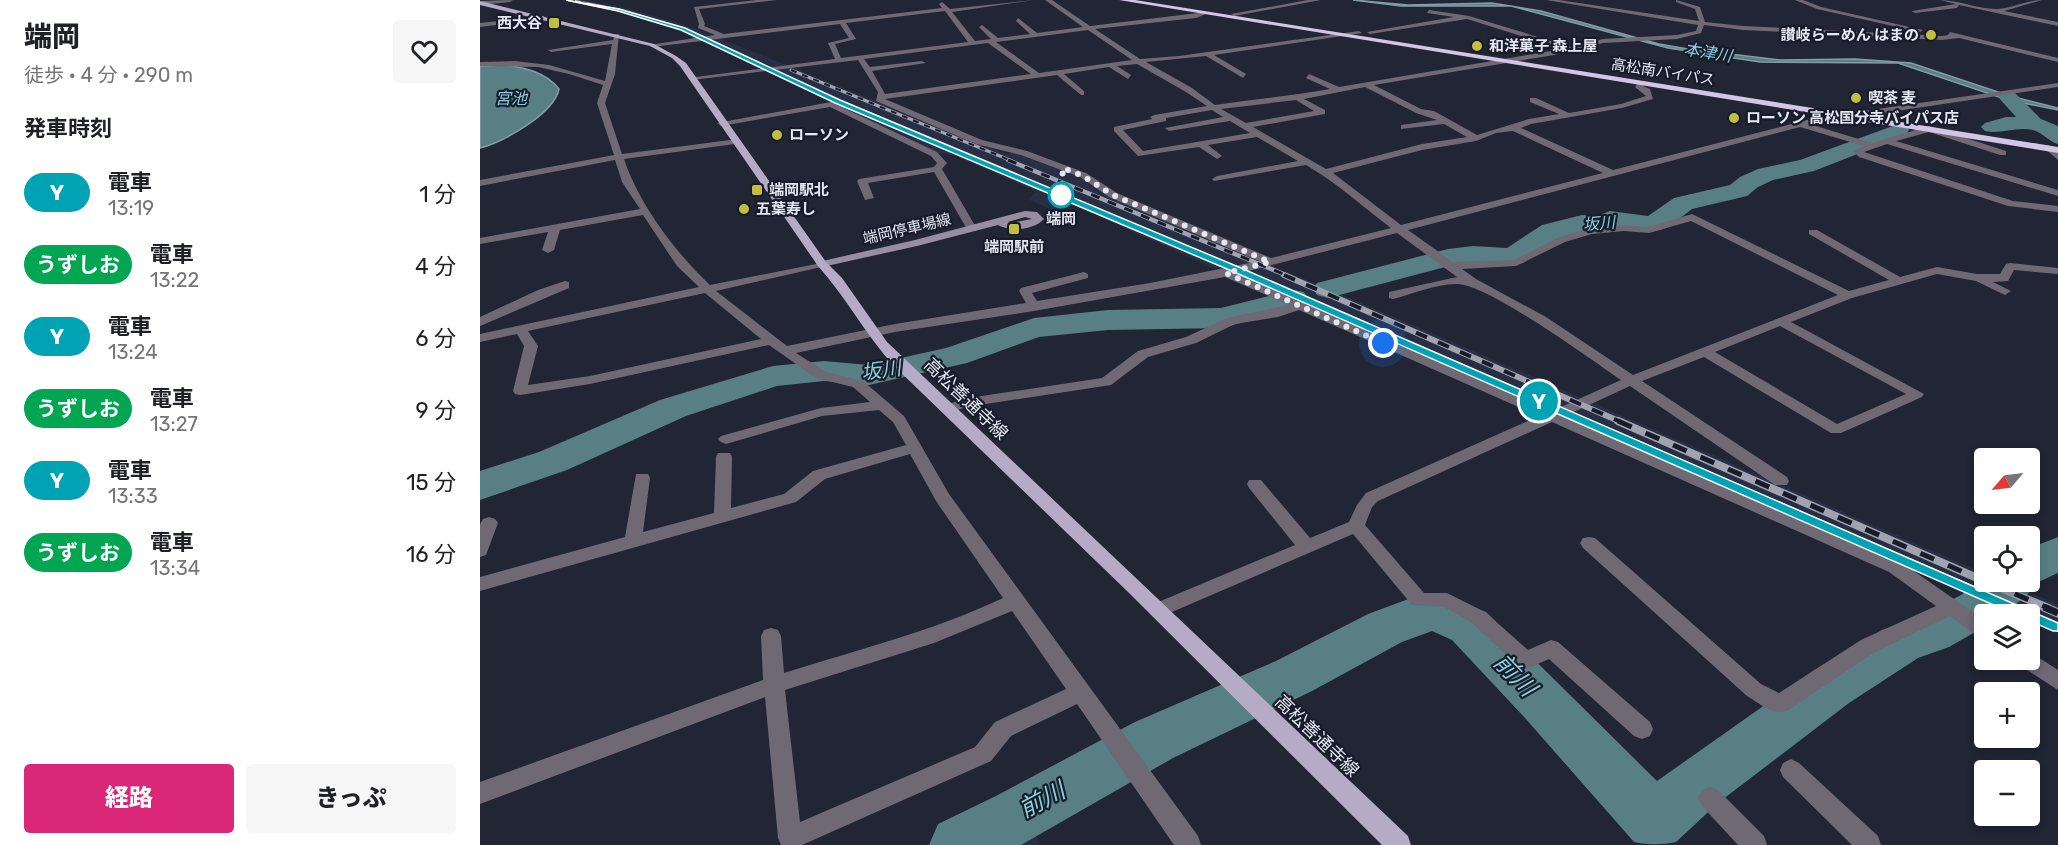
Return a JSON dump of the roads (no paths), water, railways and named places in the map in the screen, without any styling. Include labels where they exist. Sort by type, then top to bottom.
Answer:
[{"type":"highway","name":"高松南バイパス","points":[[1122,0],[1929,129],[2055,147]]},
{"type":"highway","name":"高松南バイパス","points":[[1148,0],[2036,139],[2055,147]]},
{"type":"main road","name":"高松善通寺線","points":[[480,3],[652,45],[674,57],[692,78],[822,264],[838,281],[873,333],[898,362],[1158,610],[1399,845]]},
{"type":"main road","name":"端岡停車場線","points":[[822,264],[999,221]]},
{"type":"street","points":[[480,3],[510,0]]},
{"type":"street","points":[[696,0],[696,8],[702,24],[700,27],[724,37]]},
{"type":"street","points":[[696,8],[774,0]]},
{"type":"street","points":[[938,0],[972,42]]},
{"type":"street","points":[[652,45],[842,22],[893,20],[907,15],[1031,0]]},
{"type":"street","points":[[1048,0],[1138,61],[1189,90],[1216,110],[1326,173],[1399,230],[1472,282],[1541,320],[1781,481]]},
{"type":"street","points":[[1234,14],[1318,0]]},
{"type":"street","points":[[1550,0],[1700,24],[1894,37],[1959,36]]},
{"type":"street","points":[[1154,117],[1312,96],[1336,89],[1618,39],[1659,38],[1699,32],[1702,29],[1700,24],[1702,20],[1696,6],[1679,2],[1679,0]]},
{"type":"street","points":[[1798,0],[1850,15],[1959,36],[2058,60]]},
{"type":"street","points":[[1943,0],[2058,24]]},
{"type":"street","points":[[1995,11],[2039,0]]},
{"type":"street","points":[[991,5],[1003,14]]},
{"type":"street","points":[[1915,11],[1966,5]]},
{"type":"street","points":[[902,6],[907,15]]},
{"type":"street","points":[[1429,12],[1467,17],[1568,49]]},
{"type":"street","points":[[692,78],[839,61],[1090,27],[1185,18],[1204,13]]},
{"type":"street","points":[[1370,32],[1467,17]]},
{"type":"street","points":[[480,25],[544,18]]},
{"type":"street","points":[[1018,20],[1036,34]]},
{"type":"street","points":[[839,61],[831,43],[853,39],[842,22]]},
{"type":"street","points":[[982,27],[992,40],[1037,75]]},
{"type":"street","points":[[881,97],[1109,64],[1207,54],[1359,33]]},
{"type":"street","points":[[551,50],[616,38],[611,74],[601,104],[618,157],[633,193],[681,264],[770,341],[817,372],[858,384],[899,420],[942,497],[1189,845]]},
{"type":"street","points":[[1207,54],[1243,76]]},
{"type":"street","points":[[860,58],[882,92],[879,99],[979,142],[1024,153],[1083,176],[1113,195],[1270,262]]},
{"type":"street","points":[[480,64],[514,62],[575,73],[607,84]]},
{"type":"street","points":[[867,70],[922,63]]},
{"type":"street","points":[[1109,64],[1128,77]]},
{"type":"street","points":[[1058,72],[1081,93]]},
{"type":"street","points":[[1309,75],[1336,89]]},
{"type":"street","points":[[1326,173],[1422,147],[1476,138],[1529,122],[1622,106],[1650,97],[1647,91],[1639,87],[1642,83]]},
{"type":"street","points":[[1366,84],[1419,111],[1431,113],[1476,138]]},
{"type":"street","points":[[784,351],[873,333],[1226,273],[1841,115],[2058,85]]},
{"type":"street","points":[[1263,89],[1282,100]]},
{"type":"street","points":[[1312,96],[1331,108]]},
{"type":"street","points":[[1244,126],[1322,112],[1297,98]]},
{"type":"street","points":[[1533,100],[1567,115]]},
{"type":"street","points":[[722,123],[831,104],[934,154],[942,164],[937,169],[862,181],[869,198]]},
{"type":"street","points":[[1216,110],[1117,129],[1144,157],[1258,134]]},
{"type":"street","points":[[1169,128],[1231,118]]},
{"type":"street","points":[[1404,127],[1445,121]]},
{"type":"street","points":[[1800,124],[1866,144],[1887,141],[1929,129],[2003,153]]},
{"type":"street","points":[[1514,128],[1612,173]]},
{"type":"street","points":[[480,183],[618,157],[735,141]]},
{"type":"street","points":[[1887,141],[2058,193]]},
{"type":"street","points":[[1201,144],[1217,156]]},
{"type":"street","points":[[1866,144],[1858,151],[1862,155],[2012,204],[2058,209]]},
{"type":"street","points":[[2055,147],[2058,157]]},
{"type":"street","points":[[1217,179],[1307,162]]},
{"type":"street","points":[[937,169],[972,229]]},
{"type":"street","points":[[480,241],[647,211]]},
{"type":"street","points":[[1444,262],[1516,263],[1561,240],[1591,231],[1624,228],[1649,230],[1692,217],[1848,296]]},
{"type":"street","points":[[548,250],[555,228]]},
{"type":"street","points":[[1813,232],[1899,281]]},
{"type":"street","points":[[480,338],[822,264]]},
{"type":"street","points":[[1158,610],[1356,526],[1365,505],[1372,497],[1633,380],[1848,296],[1937,270],[1977,278],[2004,278],[2010,266],[2058,271]]},
{"type":"street","points":[[1226,273],[1895,567],[1974,623]]},
{"type":"street","points":[[1034,307],[1025,291],[1084,276]]},
{"type":"street","points":[[1977,278],[2006,291]]},
{"type":"street","points":[[1393,295],[1455,280],[1472,282]]},
{"type":"street","points":[[480,322],[542,292],[565,285]]},
{"type":"street","points":[[947,410],[962,403],[1106,382],[1143,354],[1191,340],[1232,321],[1278,313],[1299,306]]},
{"type":"street","points":[[1705,352],[1836,430],[1917,394],[1781,322]]},
{"type":"street","points":[[521,330],[531,346],[520,391],[590,380],[770,341]]},
{"type":"street","points":[[726,439],[821,412],[882,405]]},
{"type":"street","points":[[480,584],[789,498],[819,475],[913,448]]},
{"type":"street","points":[[723,516],[724,457]]},
{"type":"street","points":[[633,541],[642,478]]},
{"type":"street","points":[[1255,484],[1307,547]]},
{"type":"street","points":[[480,550],[489,523]]},
{"type":"street","points":[[1356,526],[1419,600],[1447,600],[1478,617],[1526,661],[1551,648],[1642,729]]},
{"type":"street","points":[[1589,543],[1754,690],[1780,704],[1868,646],[1952,607]]},
{"type":"street","points":[[480,793],[546,766],[774,685],[927,637],[979,618],[1017,600]]},
{"type":"street","points":[[771,636],[790,838],[983,754],[1003,729],[1080,692]]},
{"type":"street","points":[[2040,668],[2058,681]]},
{"type":"street","points":[[1791,770],[1869,845]]},
{"type":"street","points":[[1710,798],[1755,845]]},
{"type":"water","points":[[1353,0],[1408,5],[1492,3],[1510,6],[1401,6]]},
{"type":"water","name":"本津川","points":[[1512,6],[1541,11],[1659,44],[1688,49],[1781,60],[1855,59],[1911,63],[2010,96],[2058,108],[2058,110],[2008,100],[1898,63],[1760,62],[1668,48]]},
{"type":"water","name":"宮池","points":[[506,65],[528,69],[542,75],[559,89],[548,108],[526,126],[501,140],[480,148],[480,66]]},
{"type":"waterway","points":[[2008,97],[2034,123]]},
{"type":"waterway","name":"坂川","points":[[1992,127],[2006,123],[2034,123]]},
{"type":"waterway","points":[[2034,123],[2049,129],[2058,137]]},
{"type":"waterway","name":"坂川","points":[[1328,289],[1448,258],[1473,254],[1513,257],[1552,231],[1582,223],[1601,224],[1610,219],[1651,224],[1661,220],[1683,203],[1738,191],[1749,182],[1766,174],[1806,166],[1898,130]]},
{"type":"waterway","name":"坂川","points":[[480,486],[553,461],[673,408],[773,376],[824,371],[869,375],[955,356],[1034,328],[1108,320],[1222,318],[1293,299]]},
{"type":"waterway","name":"前川","points":[[2040,563],[2058,553]]},
{"type":"waterway","name":"前川","points":[[959,845],[1017,816],[1154,740],[1294,676],[1385,628],[1422,613],[1436,612],[1469,626],[1544,702],[1655,821],[1698,784],[1831,687],[1900,644],[1932,633],[1978,608],[1999,592]]},
{"type":"railway","points":[[569,0],[619,10],[683,29],[837,101],[980,161]]},
{"type":"railway","points":[[791,70],[1012,161]]},
{"type":"railway","points":[[976,160],[1251,276]]},
{"type":"railway","points":[[1008,160],[1288,276]]},
{"type":"railway","points":[[1248,275],[1587,422]]},
{"type":"railway","points":[[1284,275],[1621,422]]},
{"type":"railway","points":[[1584,421],[2006,604]]},
{"type":"railway","points":[[1618,421],[1974,577]]},
{"type":"railway","points":[[2010,592],[2048,608]]},
{"type":"railway","points":[[2044,607],[2058,613]]},
{"type":"railway","points":[[2040,619],[2058,627]]},
{"type":"train","name":"Y","points":[[568,0],[619,10],[683,29],[837,101],[1447,360],[2058,627]]},
{"type":"place","name":"西大谷","points":[[554,23]]},
{"type":"place","name":"讃岐らーめん はまの","points":[[1931,35]]},
{"type":"place","name":"和洋菓子 森上屋","points":[[1477,46]]},
{"type":"place","name":"喫茶 麦","points":[[1856,98]]},
{"type":"place","name":"ローソン 高松国分寺バイパス店","points":[[1734,118]]},
{"type":"place","name":"ローソン","points":[[777,135]]},
{"type":"place","name":"端岡駅北","points":[[757,190]]},
{"type":"place","name":"端岡","points":[[1061,195]]},
{"type":"place","name":"五葉寿し","points":[[744,209]]},
{"type":"place","name":"端岡駅前","points":[[1014,229]]}]
